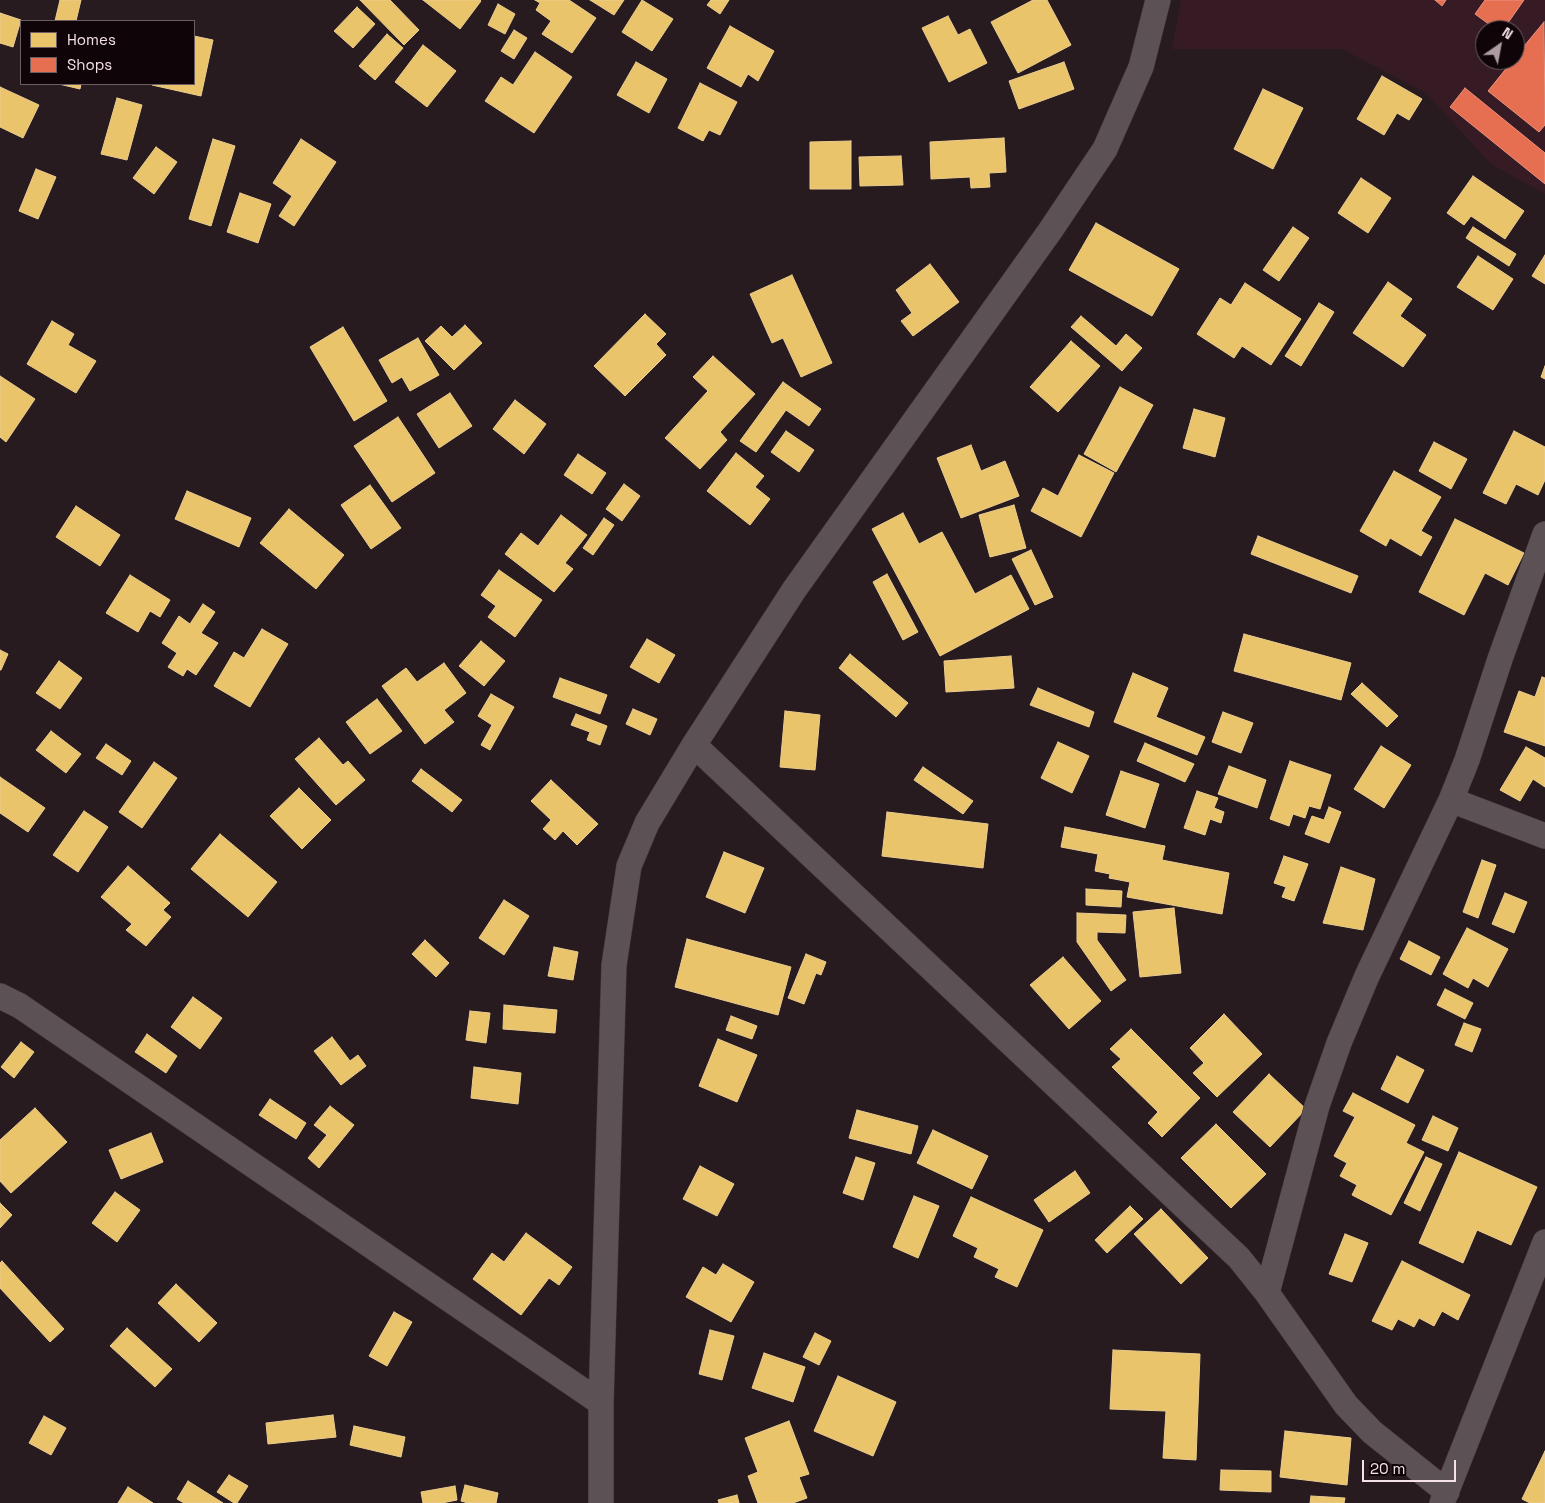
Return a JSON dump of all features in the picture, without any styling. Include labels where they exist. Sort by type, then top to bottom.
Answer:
[{"type":"street","points":[[602,1503],[601,1403],[614,966],[628,866],[647,823],[694,745],[794,590],[1050,231],[1105,149],[1141,68],[1158,0]]},
{"type":"street","points":[[1267,1294],[1317,1106],[1340,1043],[1366,976],[1451,800],[1467,760],[1500,659],[1545,534]]},
{"type":"street","points":[[694,745],[1239,1258],[1346,1404],[1372,1432],[1445,1497],[1545,1242]]},
{"type":"street","points":[[1451,800],[1545,836]]},
{"type":"street","points":[[0,996],[20,1006],[601,1403]]},
{"type":"shaded area","points":[[1181,0],[1545,0],[1545,194],[1491,164],[1426,93],[1342,49],[1172,49]]},
{"type":"building: Homes","points":[[60,0],[81,0],[76,20],[55,20]]},
{"type":"building: Homes","points":[[360,0],[390,0],[419,30],[404,45]]},
{"type":"building: Homes","points":[[423,0],[480,0],[481,1],[460,29]]},
{"type":"building: Homes","points":[[535,0],[569,0],[596,18],[572,53],[542,34],[551,21],[536,10],[540,3]]},
{"type":"building: Homes","points":[[590,0],[624,0],[614,15]]},
{"type":"building: Homes","points":[[642,0],[673,19],[652,51],[622,32]]},
{"type":"building: Homes","points":[[711,0],[729,0],[720,14],[707,5]]},
{"type":"building: Homes","points":[[1033,0],[1047,0],[1071,45],[1018,73],[991,22]]},
{"type":"building: Homes","points":[[498,4],[515,14],[505,34],[488,25]]},
{"type":"building: Homes","points":[[357,7],[375,24],[353,48],[334,31]]},
{"type":"building: Homes","points":[[0,13],[21,20],[13,47],[0,43]]},
{"type":"building: Homes","points":[[948,16],[958,35],[970,29],[987,63],[949,82],[922,28]]},
{"type":"building: Homes","points":[[730,26],[774,51],[758,81],[748,74],[741,87],[707,68]]},
{"type":"building: Homes","points":[[514,30],[527,38],[514,59],[501,51]]},
{"type":"building: Homes","points":[[387,34],[403,48],[375,80],[359,66]]},
{"type":"building: Homes","points":[[195,36],[213,40],[201,96],[152,85],[195,85]]},
{"type":"building: Homes","points":[[423,45],[456,71],[427,107],[395,82]]},
{"type":"building: Homes","points":[[535,52],[572,77],[534,133],[485,101],[501,77],[513,85]]},
{"type":"building: Homes","points":[[636,62],[667,79],[649,113],[617,95]]},
{"type":"building: Homes","points":[[1064,62],[1074,89],[1019,109],[1009,81]]},
{"type":"building: Homes","points":[[1382,76],[1422,99],[1409,120],[1397,113],[1384,135],[1357,119]]},
{"type":"building: Homes","points":[[700,83],[737,102],[720,135],[709,130],[703,141],[678,128]]},
{"type":"building: Homes","points":[[63,85],[81,85],[80,89]]},
{"type":"building: Homes","points":[[0,87],[39,105],[23,138],[0,127]]},
{"type":"building: Homes","points":[[1263,89],[1303,108],[1273,169],[1234,149]]},
{"type":"building: Homes","points":[[117,98],[142,105],[127,160],[101,154]]},
{"type":"building: Homes","points":[[1004,138],[1006,172],[989,173],[990,187],[971,188],[970,177],[931,179],[930,142]]},
{"type":"building: Homes","points":[[213,139],[235,146],[211,226],[189,219]]},
{"type":"building: Homes","points":[[301,139],[336,162],[294,226],[279,216],[292,196],[273,183]]},
{"type":"building: Homes","points":[[851,141],[851,189],[810,189],[810,142]]},
{"type":"building: Homes","points":[[156,147],[177,162],[154,194],[133,178]]},
{"type":"building: Homes","points":[[901,156],[903,185],[860,186],[859,157]]},
{"type":"building: Homes","points":[[36,169],[56,177],[38,219],[19,211]]},
{"type":"building: Homes","points":[[1473,176],[1524,211],[1505,239],[1471,216],[1464,225],[1447,213]]},
{"type":"building: Homes","points":[[1361,178],[1391,198],[1368,233],[1338,213]]},
{"type":"building: Homes","points":[[240,193],[271,204],[258,243],[227,232]]},
{"type":"building: Homes","points":[[1096,223],[1179,269],[1152,316],[1069,270]]},
{"type":"building: Homes","points":[[1293,227],[1309,238],[1279,281],[1263,270]]},
{"type":"building: Homes","points":[[1473,227],[1516,254],[1509,266],[1466,238]]},
{"type":"building: Homes","points":[[1545,255],[1545,284],[1532,276]]},
{"type":"building: Homes","points":[[1478,256],[1513,279],[1493,310],[1457,287]]},
{"type":"building: Homes","points":[[930,264],[959,302],[913,336],[901,321],[912,313],[896,290]]},
{"type":"building: Homes","points":[[792,275],[832,363],[801,377],[783,338],[772,343],[750,294]]},
{"type":"building: Homes","points":[[1388,282],[1412,299],[1400,316],[1426,335],[1403,367],[1353,333]]},
{"type":"building: Homes","points":[[1245,283],[1301,319],[1271,365],[1242,346],[1234,358],[1197,334],[1220,298],[1231,305]]},
{"type":"building: Homes","points":[[1319,303],[1334,312],[1301,366],[1285,356]]},
{"type":"building: Homes","points":[[645,314],[666,334],[656,344],[666,355],[625,396],[594,366]]},
{"type":"building: Homes","points":[[1081,316],[1116,346],[1126,334],[1142,348],[1122,371],[1071,327]]},
{"type":"building: Homes","points":[[52,321],[74,334],[68,345],[96,361],[76,393],[27,364]]},
{"type":"building: Homes","points":[[465,325],[482,343],[454,370],[425,341],[441,326],[452,337]]},
{"type":"building: Homes","points":[[343,327],[387,401],[354,421],[310,347]]},
{"type":"building: Homes","points":[[418,338],[439,375],[410,391],[402,377],[392,383],[379,360]]},
{"type":"building: Homes","points":[[1071,341],[1100,366],[1058,412],[1030,387]]},
{"type":"building: Homes","points":[[713,356],[755,394],[720,432],[727,440],[700,469],[665,438],[708,391],[693,377]]},
{"type":"building: Homes","points":[[1545,366],[1545,379],[1541,377]]},
{"type":"building: Homes","points":[[0,376],[35,399],[6,442],[0,437]]},
{"type":"building: Homes","points":[[783,382],[821,409],[809,426],[786,410],[756,452],[740,441]]},
{"type":"building: Homes","points":[[1120,387],[1153,405],[1116,472],[1084,454]]},
{"type":"building: Homes","points":[[450,393],[472,426],[439,448],[417,414]]},
{"type":"building: Homes","points":[[515,400],[546,424],[524,454],[493,429]]},
{"type":"building: Homes","points":[[1194,409],[1225,418],[1215,457],[1183,448]]},
{"type":"building: Homes","points":[[398,417],[435,473],[392,502],[354,446]]},
{"type":"building: Homes","points":[[786,431],[814,450],[799,472],[771,452]]},
{"type":"building: Homes","points":[[1514,431],[1545,447],[1545,480],[1538,495],[1516,484],[1506,504],[1483,493]]},
{"type":"building: Homes","points":[[1434,442],[1467,459],[1451,489],[1419,471]]},
{"type":"building: Homes","points":[[971,445],[981,471],[1005,461],[1019,496],[961,518],[937,458]]},
{"type":"building: Homes","points":[[736,453],[764,476],[755,487],[770,499],[750,525],[707,491]]},
{"type":"building: Homes","points":[[578,454],[606,473],[592,494],[564,475]]},
{"type":"building: Homes","points":[[1079,455],[1114,473],[1081,537],[1031,511],[1043,488],[1058,496]]},
{"type":"building: Homes","points":[[1394,471],[1441,497],[1421,531],[1432,537],[1421,556],[1390,538],[1386,546],[1360,531]]},
{"type":"building: Homes","points":[[624,484],[640,496],[622,521],[606,509]]},
{"type":"building: Homes","points":[[370,485],[401,528],[371,549],[341,505]]},
{"type":"building: Homes","points":[[187,491],[251,518],[239,547],[175,519]]},
{"type":"building: Homes","points":[[1014,505],[1026,548],[990,557],[979,515]]},
{"type":"building: Homes","points":[[76,506],[120,535],[100,566],[56,537]]},
{"type":"building: Homes","points":[[289,509],[344,555],[316,589],[260,543]]},
{"type":"building: Homes","points":[[903,513],[919,544],[942,532],[975,594],[1011,575],[1029,609],[940,656],[872,529]]},
{"type":"building: Homes","points":[[561,515],[587,535],[565,563],[573,569],[554,592],[505,554],[521,533],[538,546]]},
{"type":"building: Homes","points":[[604,518],[614,525],[593,555],[583,548]]},
{"type":"building: Homes","points":[[1455,519],[1524,553],[1508,585],[1485,573],[1464,615],[1419,592]]},
{"type":"building: Homes","points":[[1258,536],[1358,576],[1351,593],[1251,554]]},
{"type":"building: Homes","points":[[1031,550],[1053,597],[1035,605],[1012,559]]},
{"type":"building: Homes","points":[[499,570],[542,600],[515,637],[488,617],[496,606],[481,595]]},
{"type":"building: Homes","points":[[887,574],[918,632],[903,640],[873,582]]},
{"type":"building: Homes","points":[[130,575],[170,600],[160,617],[150,611],[138,632],[106,613]]},
{"type":"building: Homes","points":[[203,604],[215,612],[201,633],[218,643],[196,675],[187,669],[183,676],[168,667],[177,653],[162,643],[179,616],[190,624]]},
{"type":"building: Homes","points":[[262,629],[288,644],[250,707],[214,686],[234,652],[244,658]]},
{"type":"building: Homes","points":[[1244,634],[1351,663],[1341,700],[1234,671]]},
{"type":"building: Homes","points":[[647,639],[675,655],[659,683],[630,667]]},
{"type":"building: Homes","points":[[481,641],[505,661],[484,686],[459,666]]},
{"type":"building: Homes","points":[[0,650],[8,654],[1,670],[0,670]]},
{"type":"building: Homes","points":[[850,654],[908,703],[896,717],[839,668]]},
{"type":"building: Homes","points":[[1011,656],[1014,688],[946,692],[944,661]]},
{"type":"building: Homes","points":[[59,661],[82,678],[60,709],[36,693]]},
{"type":"building: Homes","points":[[444,663],[466,693],[444,710],[454,722],[425,744],[382,686],[406,668],[417,682]]},
{"type":"building: Homes","points":[[1133,673],[1168,688],[1156,717],[1205,737],[1197,755],[1114,722]]},
{"type":"building: Homes","points":[[1542,677],[1545,678],[1545,746],[1504,732],[1519,691],[1535,697]]},
{"type":"building: Homes","points":[[560,678],[607,695],[600,714],[553,697]]},
{"type":"building: Homes","points":[[1362,683],[1398,716],[1387,727],[1351,694]]},
{"type":"building: Homes","points":[[1038,688],[1094,712],[1089,727],[1030,705]]},
{"type":"building: Homes","points":[[491,694],[514,707],[490,750],[481,745],[492,725],[478,716]]},
{"type":"building: Homes","points":[[377,699],[402,731],[370,754],[346,722]]},
{"type":"building: Homes","points":[[633,709],[657,719],[650,735],[626,724]]},
{"type":"building: Homes","points":[[785,711],[820,715],[815,770],[780,767]]},
{"type":"building: Homes","points":[[1223,712],[1253,723],[1241,753],[1212,742]]},
{"type":"building: Homes","points":[[576,714],[607,726],[600,745],[587,740],[590,732],[571,725]]},
{"type":"building: Homes","points":[[51,731],[81,754],[66,773],[36,750]]},
{"type":"building: Homes","points":[[319,738],[343,765],[348,761],[365,780],[336,805],[295,759]]},
{"type":"building: Homes","points":[[1058,742],[1089,756],[1072,793],[1041,778]]},
{"type":"building: Homes","points":[[1145,743],[1194,764],[1185,782],[1137,761]]},
{"type":"building: Homes","points":[[106,744],[131,761],[122,775],[96,758]]},
{"type":"building: Homes","points":[[1381,746],[1411,765],[1384,808],[1354,789]]},
{"type":"building: Homes","points":[[1526,747],[1545,758],[1545,787],[1533,779],[1520,801],[1500,790]]},
{"type":"building: Homes","points":[[1290,761],[1331,775],[1320,809],[1309,806],[1305,818],[1293,814],[1289,826],[1270,819]]},
{"type":"building: Homes","points":[[154,762],[177,778],[142,828],[119,812]]},
{"type":"building: Homes","points":[[1229,766],[1266,780],[1257,808],[1218,794]]},
{"type":"building: Homes","points":[[923,767],[973,801],[963,814],[914,780]]},
{"type":"building: Homes","points":[[421,769],[462,800],[452,812],[412,781]]},
{"type":"building: Homes","points":[[1121,771],[1159,784],[1145,828],[1106,815]]},
{"type":"building: Homes","points":[[0,777],[45,808],[28,832],[0,813]]},
{"type":"building: Homes","points":[[551,780],[598,824],[577,845],[563,831],[555,840],[543,829],[551,820],[531,801]]},
{"type":"building: Homes","points":[[299,788],[331,820],[302,849],[270,816]]},
{"type":"building: Homes","points":[[1197,791],[1218,798],[1214,808],[1224,812],[1221,823],[1210,819],[1205,835],[1184,828]]},
{"type":"building: Homes","points":[[1329,807],[1341,812],[1329,843],[1305,834],[1312,816],[1324,820]]},
{"type":"building: Homes","points":[[84,811],[108,827],[78,872],[53,855]]},
{"type":"building: Homes","points":[[887,812],[988,824],[983,868],[882,856]]},
{"type":"building: Homes","points":[[1065,827],[1165,846],[1162,860],[1229,873],[1222,914],[1127,897],[1130,882],[1109,878],[1110,874],[1095,871],[1098,854],[1061,847]]},
{"type":"building: Homes","points":[[220,834],[277,882],[248,917],[191,869]]},
{"type":"building: Homes","points":[[724,852],[764,868],[745,913],[706,897]]},
{"type":"building: Homes","points":[[1284,856],[1308,864],[1294,901],[1282,897],[1286,887],[1274,883]]},
{"type":"building: Homes","points":[[1482,860],[1496,865],[1478,918],[1463,912]]},
{"type":"building: Homes","points":[[128,866],[170,903],[163,910],[171,917],[146,946],[126,930],[132,924],[101,897]]},
{"type":"building: Homes","points":[[1341,867],[1375,879],[1363,930],[1323,923]]},
{"type":"building: Homes","points":[[1086,889],[1122,891],[1121,907],[1086,905]]},
{"type":"building: Homes","points":[[1505,893],[1527,902],[1514,933],[1492,924]]},
{"type":"building: Homes","points":[[504,900],[529,916],[504,955],[479,938]]},
{"type":"building: Homes","points":[[1174,908],[1181,973],[1140,977],[1133,912]]},
{"type":"building: Homes","points":[[1077,913],[1126,915],[1125,933],[1097,932],[1097,940],[1126,980],[1111,991],[1077,942]]},
{"type":"building: Homes","points":[[1467,928],[1508,949],[1488,987],[1473,978],[1468,988],[1443,974]]},
{"type":"building: Homes","points":[[687,939],[791,967],[778,1015],[675,987]]},
{"type":"building: Homes","points":[[425,940],[449,963],[436,977],[412,954]]},
{"type":"building: Homes","points":[[1409,941],[1440,957],[1431,975],[1400,959]]},
{"type":"building: Homes","points":[[554,947],[578,952],[573,980],[548,976]]},
{"type":"building: Homes","points":[[806,954],[826,962],[821,975],[816,973],[804,1004],[788,998]]},
{"type":"building: Homes","points":[[1063,957],[1101,1001],[1069,1029],[1030,985]]},
{"type":"building: Homes","points":[[1445,989],[1473,1003],[1465,1019],[1437,1005]]},
{"type":"building: Homes","points":[[193,997],[222,1018],[200,1049],[171,1027]]},
{"type":"building: Homes","points":[[504,1005],[557,1010],[555,1033],[503,1029]]},
{"type":"building: Homes","points":[[470,1011],[490,1013],[486,1043],[466,1040]]},
{"type":"building: Homes","points":[[1224,1014],[1262,1054],[1217,1097],[1193,1073],[1204,1063],[1190,1048]]},
{"type":"building: Homes","points":[[731,1016],[757,1026],[752,1039],[726,1030]]},
{"type":"building: Homes","points":[[1464,1023],[1481,1029],[1472,1052],[1455,1045]]},
{"type":"building: Homes","points":[[1131,1029],[1200,1098],[1162,1137],[1148,1123],[1158,1112],[1112,1067],[1121,1059],[1110,1049]]},
{"type":"building: Homes","points":[[147,1034],[177,1056],[166,1073],[135,1052]]},
{"type":"building: Homes","points":[[332,1037],[350,1061],[358,1055],[366,1066],[341,1085],[314,1051]]},
{"type":"building: Homes","points":[[718,1039],[757,1055],[737,1102],[699,1086]]},
{"type":"building: Homes","points":[[21,1042],[34,1052],[14,1078],[1,1067]]},
{"type":"building: Homes","points":[[1397,1056],[1424,1070],[1408,1103],[1381,1089]]},
{"type":"building: Homes","points":[[474,1067],[521,1073],[518,1104],[471,1098]]},
{"type":"building: Homes","points":[[1269,1074],[1306,1109],[1270,1147],[1233,1112]]},
{"type":"building: Homes","points":[[1353,1093],[1415,1125],[1406,1143],[1424,1152],[1391,1215],[1352,1195],[1357,1185],[1340,1176],[1347,1163],[1334,1156],[1355,1117],[1343,1111]]},
{"type":"building: Homes","points":[[270,1099],[306,1123],[296,1139],[259,1115]]},
{"type":"building: Homes","points":[[330,1106],[354,1125],[319,1168],[308,1158],[327,1135],[314,1125]]},
{"type":"building: Homes","points":[[35,1108],[67,1142],[11,1193],[0,1181],[0,1140]]},
{"type":"building: Homes","points":[[857,1110],[918,1126],[911,1154],[849,1138]]},
{"type":"building: Homes","points":[[1433,1116],[1458,1128],[1448,1151],[1422,1140]]},
{"type":"building: Homes","points":[[1216,1124],[1266,1174],[1231,1208],[1181,1158]]},
{"type":"building: Homes","points":[[933,1130],[988,1156],[972,1189],[917,1163]]},
{"type":"building: Homes","points":[[151,1133],[163,1162],[121,1179],[109,1150]]},
{"type":"building: Homes","points":[[1459,1152],[1537,1187],[1511,1245],[1477,1230],[1463,1263],[1419,1243]]},
{"type":"building: Homes","points":[[856,1157],[875,1163],[863,1200],[843,1193]]},
{"type":"building: Homes","points":[[1426,1157],[1442,1164],[1420,1211],[1404,1203]]},
{"type":"building: Homes","points":[[700,1166],[734,1184],[717,1216],[683,1199]]},
{"type":"building: Homes","points":[[1075,1171],[1090,1193],[1049,1222],[1034,1200]]},
{"type":"building: Homes","points":[[115,1192],[140,1210],[117,1242],[92,1223]]},
{"type":"building: Homes","points":[[914,1196],[939,1206],[918,1258],[893,1247]]},
{"type":"building: Homes","points":[[971,1197],[1043,1230],[1017,1287],[995,1277],[999,1269],[974,1257],[978,1248],[953,1236]]},
{"type":"building: Homes","points":[[0,1203],[12,1215],[0,1228]]},
{"type":"building: Homes","points":[[1130,1206],[1143,1219],[1107,1253],[1095,1240]]},
{"type":"building: Homes","points":[[1161,1209],[1208,1258],[1181,1284],[1134,1234]]},
{"type":"building: Homes","points":[[526,1233],[572,1267],[559,1285],[549,1278],[521,1315],[473,1279],[492,1253],[504,1262]]},
{"type":"building: Homes","points":[[1345,1234],[1368,1243],[1352,1282],[1329,1274]]},
{"type":"building: Homes","points":[[2,1261],[64,1329],[50,1342],[0,1288],[0,1263]]},
{"type":"building: Homes","points":[[1402,1261],[1470,1295],[1458,1320],[1442,1311],[1434,1326],[1419,1318],[1414,1327],[1398,1319],[1392,1330],[1372,1321]]},
{"type":"building: Homes","points":[[723,1264],[754,1282],[731,1322],[686,1297],[703,1267],[716,1275]]},
{"type":"building: Homes","points":[[176,1284],[217,1323],[199,1342],[158,1303]]},
{"type":"building: Homes","points":[[394,1312],[412,1322],[387,1366],[369,1356]]},
{"type":"building: Homes","points":[[127,1328],[172,1369],[155,1387],[110,1346]]},
{"type":"building: Homes","points":[[710,1330],[734,1336],[722,1380],[699,1374]]},
{"type":"building: Homes","points":[[815,1333],[831,1341],[819,1365],[803,1357]]},
{"type":"building: Homes","points":[[1113,1350],[1200,1354],[1196,1460],[1163,1458],[1166,1411],[1110,1409]]},
{"type":"building: Homes","points":[[764,1353],[805,1367],[793,1402],[752,1388]]},
{"type":"building: Homes","points":[[838,1376],[896,1402],[873,1456],[814,1431]]},
{"type":"building: Homes","points":[[333,1415],[336,1437],[268,1444],[266,1423]]},
{"type":"building: Homes","points":[[44,1416],[66,1428],[51,1455],[29,1443]]},
{"type":"building: Homes","points":[[789,1421],[809,1474],[799,1477],[807,1498],[793,1503],[758,1503],[748,1476],[758,1472],[745,1438]]},
{"type":"building: Homes","points":[[354,1426],[405,1437],[401,1457],[350,1445]]},
{"type":"building: Homes","points":[[1285,1431],[1351,1438],[1347,1485],[1280,1477]]},
{"type":"building: Homes","points":[[1545,1451],[1545,1503],[1530,1503],[1522,1499]]},
{"type":"building: Homes","points":[[1221,1470],[1271,1471],[1271,1492],[1220,1490]]},
{"type":"building: Homes","points":[[229,1475],[248,1486],[237,1503],[217,1492]]},
{"type":"building: Homes","points":[[188,1481],[223,1503],[184,1503],[177,1499]]},
{"type":"building: Homes","points":[[465,1485],[498,1493],[496,1503],[468,1503],[461,1501]]},
{"type":"building: Homes","points":[[455,1486],[457,1500],[442,1503],[423,1503],[421,1492]]},
{"type":"building: Homes","points":[[128,1487],[153,1503],[118,1503]]},
{"type":"building: Homes","points":[[737,1495],[739,1503],[719,1503],[718,1500]]},
{"type":"building: Homes","points":[[1311,1496],[1345,1498],[1344,1503],[1310,1503]]},
{"type":"building: Shops","points":[[1435,0],[1446,0],[1442,6]]},
{"type":"building: Shops","points":[[1485,0],[1524,0],[1510,20],[1483,20],[1475,14]]},
{"type":"building: Shops","points":[[1544,22],[1545,125],[1539,132],[1488,91],[1505,70],[1525,70],[1525,45]]},
{"type":"building: Shops","points":[[1465,88],[1545,153],[1545,184],[1450,107]]}]
